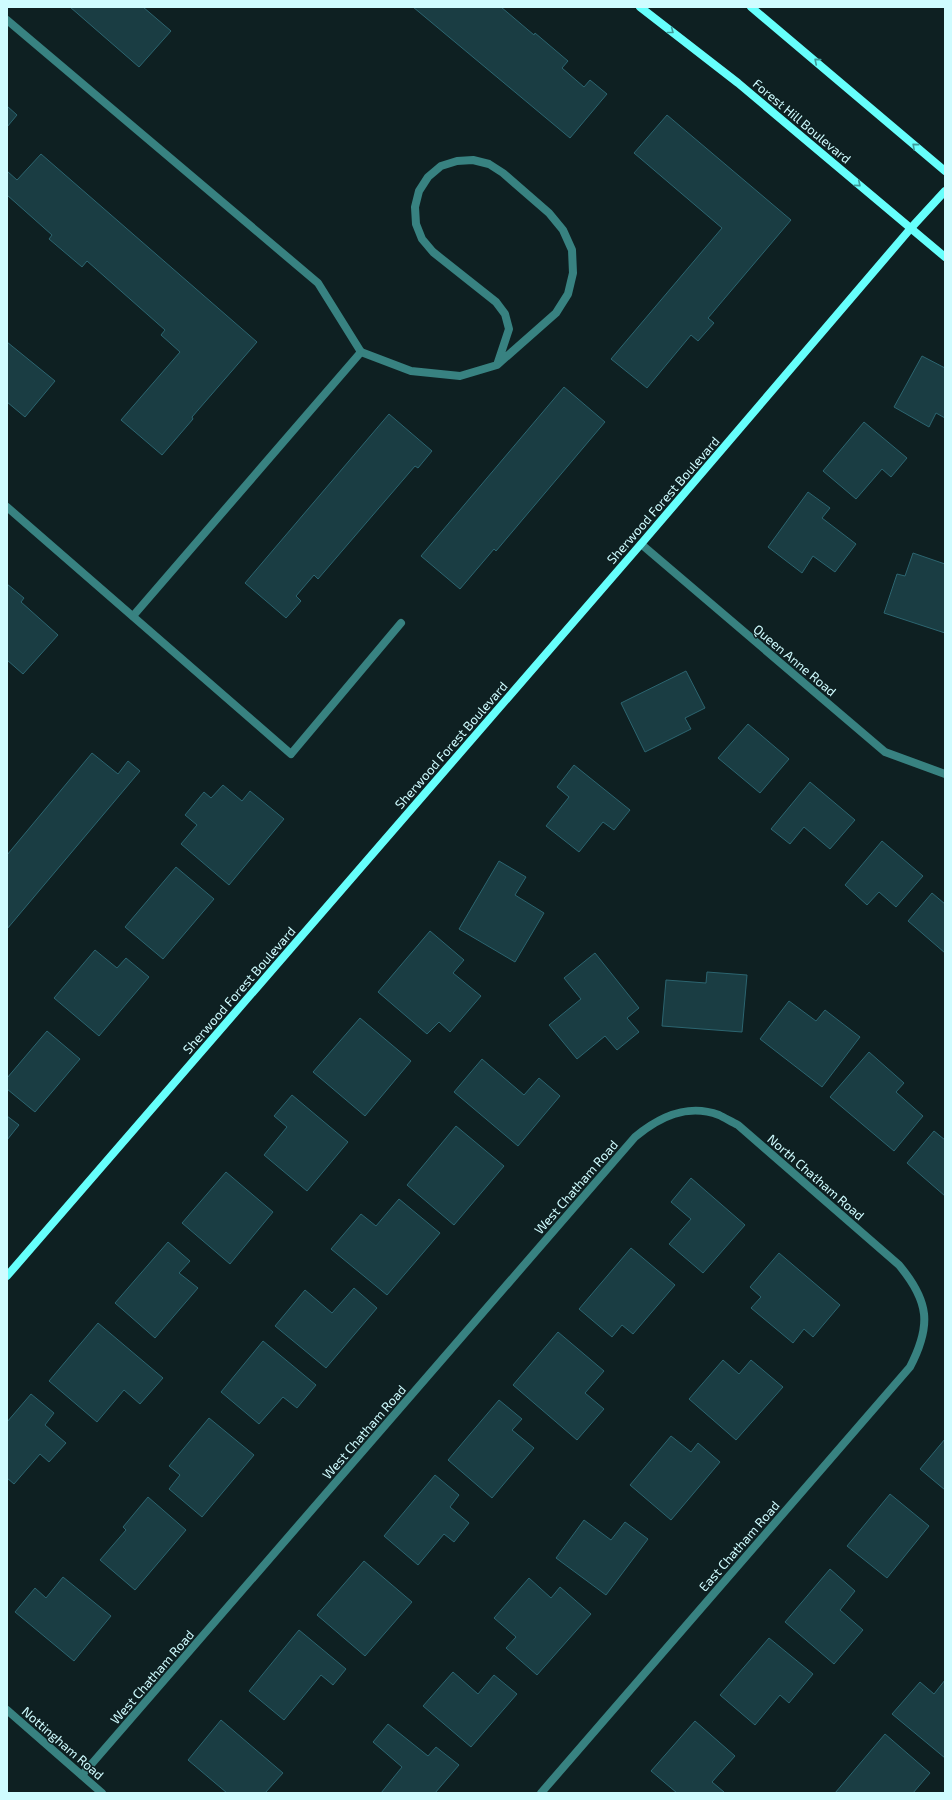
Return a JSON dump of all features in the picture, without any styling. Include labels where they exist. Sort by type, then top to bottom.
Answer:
[{"type":"street","name":"Forest Hill Boulevard","points":[[640,7],[738,83],[945,257]]},
{"type":"street","points":[[751,7],[945,171]]},
{"type":"street","points":[[7,20],[318,283],[361,352],[411,372],[460,376],[497,364],[556,313],[568,294],[573,273],[572,250],[563,230],[549,213],[503,173],[489,164],[473,160],[456,161],[441,166],[428,177],[422,186],[419,191],[415,207],[416,224],[422,240],[433,252],[496,302],[505,314],[509,329],[497,364]]},
{"type":"street","name":"Sherwood Forest Boulevard","points":[[7,1276],[641,544],[911,228],[945,191]]},
{"type":"street","points":[[133,616],[361,352]]},
{"type":"street","points":[[7,507],[291,754],[401,623]]},
{"type":"street","name":"Queen Anne Road","points":[[641,544],[886,752],[945,774]]},
{"type":"street","name":"North Chatham Road","points":[[672,1114],[695,1110],[718,1115],[738,1125],[899,1264],[912,1280],[922,1301]]},
{"type":"street","name":"West Chatham Road","points":[[82,1775],[635,1137],[651,1123],[672,1114]]},
{"type":"street","name":"East Chatham Road","points":[[541,1793],[910,1367],[920,1346],[925,1324],[922,1301]]},
{"type":"street","name":"Nottingham Road","points":[[7,1710],[102,1793]]},
{"type":"building","points":[[70,7],[143,7],[171,31],[139,67]]},
{"type":"building","points":[[413,7],[501,7],[568,61],[562,68],[584,87],[590,80],[607,94],[570,138]]},
{"type":"building","points":[[7,106],[17,115],[7,127]]},
{"type":"building","points":[[667,115],[791,220],[708,318],[714,323],[698,341],[691,335],[647,388],[611,359],[722,228],[634,153]]},
{"type":"building","points":[[41,154],[257,342],[192,417],[193,419],[162,455],[121,420],[180,352],[161,335],[165,330],[87,261],[82,267],[49,239],[52,235],[7,195],[7,171],[17,180]]},
{"type":"building","points":[[7,342],[55,381],[25,417],[7,402]]},
{"type":"building","points":[[922,356],[945,368],[945,418],[936,413],[929,427],[894,407]]},
{"type":"building","points":[[564,387],[605,422],[496,551],[494,549],[460,589],[421,556]]},
{"type":"building","points":[[389,414],[432,451],[418,468],[415,466],[318,579],[314,575],[296,596],[301,601],[286,618],[245,583]]},
{"type":"building","points":[[864,422],[907,458],[891,477],[882,469],[856,499],[823,471]]},
{"type":"building","points":[[808,492],[830,508],[822,518],[856,544],[835,572],[813,556],[802,573],[768,547]]},
{"type":"building","points":[[913,553],[945,564],[945,633],[884,613],[897,574],[905,576]]},
{"type":"building","points":[[7,584],[24,598],[21,602],[58,635],[23,674],[7,660]]},
{"type":"building","points":[[686,671],[705,708],[685,718],[691,729],[645,752],[621,703]]},
{"type":"building","points":[[748,724],[789,759],[760,793],[718,758]]},
{"type":"building","points":[[92,753],[118,774],[128,761],[140,771],[7,929],[7,855]]},
{"type":"building","points":[[574,765],[630,810],[614,830],[603,822],[579,852],[546,826],[569,797],[557,787]]},
{"type":"building","points":[[810,782],[855,820],[830,849],[804,827],[790,844],[771,829]]},
{"type":"building","points":[[223,785],[242,801],[250,791],[284,819],[229,885],[181,844],[197,825],[185,815],[204,792],[211,798]]},
{"type":"building","points":[[882,841],[923,876],[896,907],[879,892],[867,905],[845,885]]},
{"type":"building","points":[[499,861],[526,877],[515,895],[544,913],[515,962],[459,929]]},
{"type":"building","points":[[176,867],[214,899],[163,959],[125,927]]},
{"type":"building","points":[[932,893],[945,904],[945,953],[908,921]]},
{"type":"building","points":[[430,931],[464,960],[453,973],[481,996],[450,1032],[439,1022],[427,1034],[378,992]]},
{"type":"building","points":[[95,950],[117,968],[126,958],[149,977],[99,1036],[54,998]]},
{"type":"building","points":[[595,953],[639,1008],[627,1018],[639,1032],[617,1050],[605,1036],[577,1059],[549,1025],[581,999],[564,978]]},
{"type":"building","points":[[707,972],[747,975],[742,1032],[662,1026],[666,980],[706,983]]},
{"type":"building","points":[[789,1001],[816,1021],[825,1010],[860,1037],[822,1087],[760,1039]]},
{"type":"building","points":[[360,1018],[411,1061],[365,1116],[313,1072]]},
{"type":"building","points":[[47,1031],[80,1059],[35,1112],[7,1089],[7,1078]]},
{"type":"building","points":[[869,1052],[904,1083],[896,1092],[923,1116],[894,1151],[830,1097]]},
{"type":"building","points":[[482,1059],[524,1095],[539,1078],[560,1096],[518,1146],[454,1092]]},
{"type":"building","points":[[292,1095],[348,1142],[307,1191],[264,1155],[287,1127],[274,1116]]},
{"type":"building","points":[[7,1116],[19,1125],[7,1140]]},
{"type":"building","points":[[456,1126],[504,1166],[454,1225],[407,1185]]},
{"type":"building","points":[[934,1131],[945,1140],[945,1196],[907,1163]]},
{"type":"building","points":[[226,1172],[273,1212],[230,1264],[182,1223]]},
{"type":"building","points":[[691,1178],[745,1225],[703,1273],[669,1244],[691,1219],[671,1202]]},
{"type":"building","points":[[399,1199],[440,1233],[387,1295],[331,1249],[361,1214],[376,1226]]},
{"type":"building","points":[[168,1242],[190,1261],[179,1273],[198,1288],[155,1338],[115,1303]]},
{"type":"building","points":[[631,1248],[675,1285],[633,1334],[622,1325],[612,1337],[579,1309]]},
{"type":"building","points":[[779,1253],[840,1305],[813,1337],[804,1329],[793,1343],[751,1308],[761,1297],[750,1287]]},
{"type":"building","points":[[354,1288],[377,1308],[326,1368],[275,1326],[305,1290],[332,1313]]},
{"type":"building","points":[[98,1323],[163,1378],[140,1404],[124,1390],[97,1422],[49,1381]]},
{"type":"building","points":[[558,1332],[604,1371],[585,1393],[604,1409],[577,1440],[513,1385]]},
{"type":"building","points":[[263,1341],[316,1385],[297,1408],[283,1397],[259,1424],[221,1392]]},
{"type":"building","points":[[723,1360],[739,1374],[751,1360],[783,1387],[736,1440],[689,1399]]},
{"type":"building","points":[[31,1394],[54,1413],[45,1425],[66,1443],[49,1462],[40,1454],[14,1484],[7,1478],[7,1422]]},
{"type":"building","points":[[499,1400],[522,1419],[512,1430],[534,1448],[492,1498],[448,1460]]},
{"type":"building","points":[[209,1418],[254,1455],[202,1517],[169,1489],[180,1475],[169,1466]]},
{"type":"building","points":[[671,1436],[691,1452],[698,1443],[720,1462],[671,1520],[630,1485]]},
{"type":"building","points":[[945,1439],[945,1490],[920,1469]]},
{"type":"building","points":[[435,1475],[459,1495],[450,1507],[469,1523],[454,1542],[444,1534],[418,1565],[384,1536]]},
{"type":"building","points":[[890,1494],[929,1526],[887,1578],[847,1546]]},
{"type":"building","points":[[148,1497],[186,1530],[135,1590],[100,1560],[126,1530],[123,1527]]},
{"type":"building","points":[[584,1520],[611,1540],[625,1522],[648,1539],[606,1595],[556,1558]]},
{"type":"building","points":[[364,1561],[412,1602],[365,1656],[317,1615]]},
{"type":"building","points":[[830,1569],[855,1591],[840,1610],[863,1630],[834,1664],[785,1622]]},
{"type":"building","points":[[63,1577],[111,1616],[74,1661],[15,1612],[35,1588],[46,1598]]},
{"type":"building","points":[[529,1578],[551,1598],[560,1587],[591,1614],[537,1675],[506,1648],[516,1637],[494,1618]]},
{"type":"building","points":[[299,1630],[346,1669],[333,1685],[321,1675],[284,1720],[249,1691]]},
{"type":"building","points":[[769,1638],[813,1674],[789,1703],[780,1695],[755,1725],[720,1695]]},
{"type":"building","points":[[453,1672],[478,1694],[494,1675],[517,1694],[471,1747],[423,1706]]},
{"type":"building","points":[[945,1680],[945,1758],[892,1714],[920,1682],[934,1694]]},
{"type":"building","points":[[221,1720],[283,1773],[265,1793],[227,1793],[188,1760]]},
{"type":"building","points":[[695,1721],[735,1756],[712,1782],[724,1792],[723,1793],[677,1793],[651,1771]]},
{"type":"building","points":[[388,1724],[428,1756],[436,1747],[459,1765],[435,1793],[381,1793],[402,1767],[373,1742]]},
{"type":"building","points":[[885,1734],[930,1773],[913,1793],[835,1793]]}]
